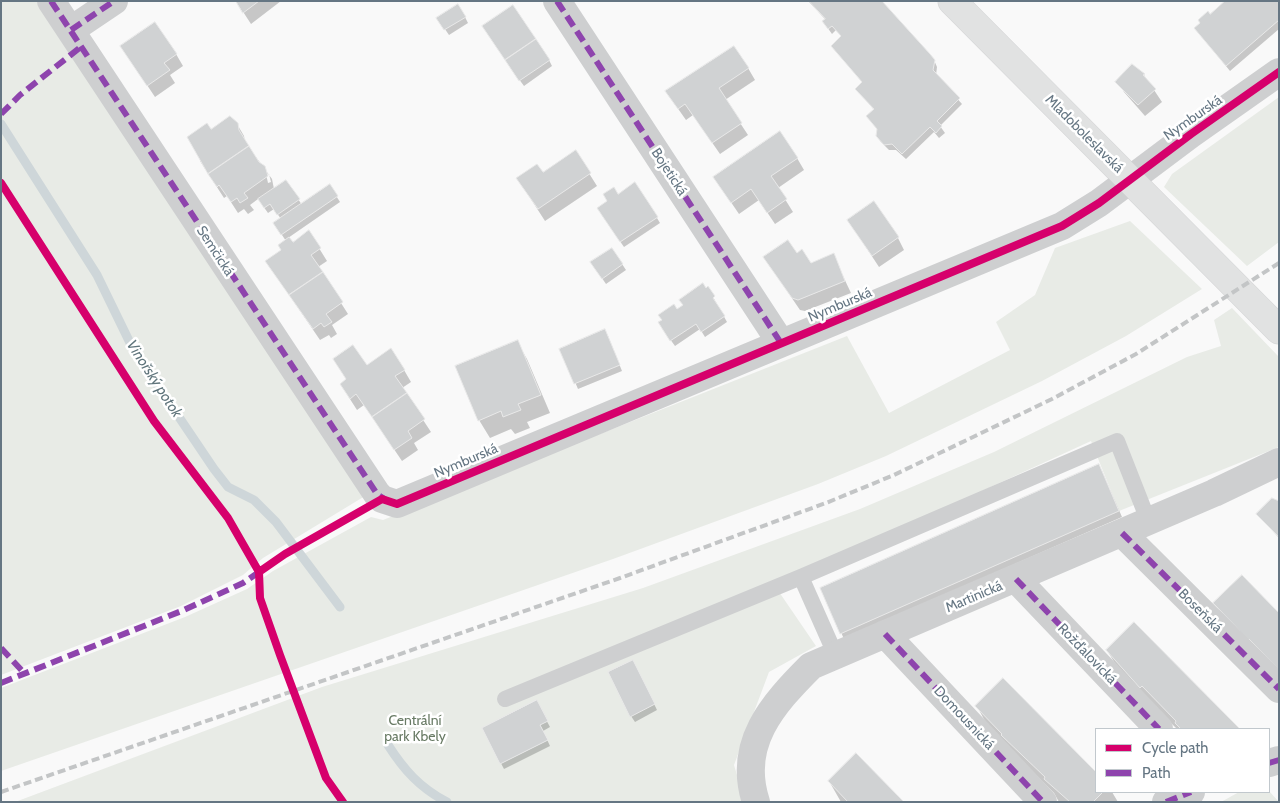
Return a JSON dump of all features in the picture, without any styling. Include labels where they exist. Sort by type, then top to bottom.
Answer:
[{"type":"main road","name":"Mladoboleslavská","points":[[952,1],[1279,330]]},
{"type":"street","name":"Semčická","points":[[51,1],[230,274],[382,499]]},
{"type":"street","points":[[71,30],[114,1]]},
{"type":"street","name":"Bojetická","points":[[557,1],[780,343]]},
{"type":"street","name":"Nymburská","points":[[382,499],[397,504],[1062,226],[1086,212],[1279,72]]},
{"type":"street","name":"Martinická","points":[[756,802],[751,785],[754,743],[770,712],[811,666],[1214,493],[1279,462]]},
{"type":"street","name":"Boseňská","points":[[1122,533],[1279,689]]},
{"type":"street","name":"Rožďalovická","points":[[1016,579],[1158,728]]},
{"type":"street","name":"Domousnická","points":[[885,634],[1043,802]]},
{"type":"street","points":[[1166,802],[1188,793]]},
{"type":"lane","points":[[505,699],[801,577],[1117,441],[1148,520]]},
{"type":"lane","points":[[801,577],[836,656]]},
{"type":"green space","points":[[1,1],[38,1],[365,496],[263,558],[243,575],[181,606],[1,675]]},
{"type":"green space","points":[[1279,97],[1279,242],[1247,266],[1164,187],[1172,174]]},
{"type":"green space","points":[[1130,221],[1202,289],[1126,336],[1042,381],[886,456],[818,484],[613,559],[1,771],[1,688],[185,617],[247,589],[273,571],[371,517],[383,520],[847,336],[889,413],[1010,350],[996,322],[1035,295],[1055,248]]},
{"type":"green space","name":"Centrální park Kbely","points":[[1232,308],[1279,357],[1279,447],[1119,511],[1091,441],[775,586],[816,646],[769,672],[734,765],[745,802],[15,802],[322,687],[643,588],[860,509],[994,452],[1187,357],[1221,346],[1214,320]],"holes":[[[633,660],[655,704],[630,716],[608,672]],[[536,700],[548,721],[540,725],[548,740],[500,764],[482,728]]]},
{"type":"green space","points":[[1270,792],[1279,802],[1221,802],[1237,793]]},
{"type":"building","points":[[236,1],[259,1],[243,13]]},
{"type":"building","points":[[809,1],[882,1],[935,60],[933,70],[960,98],[937,121],[942,126],[936,133],[930,127],[902,154],[892,144],[884,145],[876,136],[877,129],[866,116],[874,109],[855,89],[862,82],[831,46],[841,36],[832,26],[828,29],[822,21],[825,19]]},
{"type":"building","points":[[1225,1],[1279,1],[1279,20],[1226,66],[1194,28],[1200,23],[1198,20],[1208,11],[1210,14]]},
{"type":"building","points":[[458,4],[466,17],[444,30],[436,18]]},
{"type":"building","points":[[513,5],[536,39],[505,60],[482,26]]},
{"type":"building","points":[[155,22],[177,54],[164,63],[170,70],[147,86],[120,46]]},
{"type":"building","points":[[536,39],[550,60],[519,81],[505,60]]},
{"type":"building","points":[[734,46],[749,68],[719,88],[742,123],[712,143],[685,104],[678,109],[665,91]]},
{"type":"building","points":[[1132,64],[1145,74],[1143,75],[1156,89],[1138,105],[1115,82]]},
{"type":"building","points":[[230,116],[238,123],[239,130],[249,146],[208,174],[187,137],[207,123],[211,129]]},
{"type":"building","points":[[780,131],[798,158],[771,176],[787,199],[767,213],[751,189],[731,203],[713,177]]},
{"type":"building","points":[[249,146],[259,162],[265,166],[268,176],[244,193],[248,198],[240,203],[237,198],[231,202],[219,185],[217,187],[208,174]]},
{"type":"building","points":[[576,150],[591,173],[538,209],[516,178],[537,164],[543,172]]},
{"type":"building","points":[[286,180],[300,199],[277,215],[270,204],[264,208],[258,199]]},
{"type":"building","points":[[635,182],[658,217],[620,242],[597,208],[607,201],[603,194],[614,187],[618,194]]},
{"type":"building","points":[[330,184],[338,196],[281,235],[273,223]]},
{"type":"building","points":[[874,201],[899,237],[872,256],[847,220]]},
{"type":"building","points":[[309,230],[321,248],[311,255],[323,272],[289,295],[265,261],[281,250],[278,245],[289,237],[293,242]]},
{"type":"building","points":[[788,240],[797,253],[802,249],[811,263],[834,253],[845,281],[798,300],[792,298],[763,257]]},
{"type":"building","points":[[612,248],[623,264],[602,279],[590,262]]},
{"type":"building","points":[[323,272],[343,302],[326,314],[332,322],[324,327],[321,323],[313,329],[289,295]]},
{"type":"building","points":[[703,283],[706,288],[708,286],[715,296],[713,298],[725,316],[701,332],[696,324],[670,341],[658,322],[662,320],[658,315],[674,304],[677,309],[683,305],[679,300]]},
{"type":"building","points":[[605,329],[620,365],[574,384],[559,349]]},
{"type":"building","points":[[518,340],[541,395],[518,404],[521,410],[503,417],[501,411],[478,421],[455,366]]},
{"type":"building","points":[[353,345],[367,365],[391,348],[405,370],[395,376],[407,393],[372,417],[356,394],[350,399],[340,384],[346,379],[333,359]]},
{"type":"building","points":[[407,393],[425,419],[408,431],[412,438],[394,450],[372,417]]},
{"type":"building","points":[[1099,464],[1119,511],[840,634],[820,588]]},
{"type":"building","points":[[1272,498],[1279,501],[1279,537],[1256,514]]},
{"type":"building","points":[[1242,575],[1279,613],[1279,670],[1249,639],[1248,641],[1239,632],[1213,603]]},
{"type":"building","points":[[1134,622],[1239,728],[1180,728],[1175,723],[1176,721],[1142,686],[1140,688],[1106,650]]},
{"type":"building","points":[[633,660],[655,704],[630,717],[608,672]]},
{"type":"building","points":[[1003,678],[1095,771],[1095,793],[1102,793],[1093,802],[1070,802],[1044,779],[1045,777],[1001,735],[975,706]]},
{"type":"building","points":[[537,700],[548,721],[540,725],[548,740],[500,764],[482,728]]},
{"type":"building","points":[[856,753],[904,802],[848,802],[828,781]]},
{"type":"waterway","name":"Vinořský potok","points":[[1,124],[97,275],[133,349],[214,469],[228,487],[254,500],[276,522],[340,607]]},
{"type":"waterway","name":"Vinořský potok","points":[[388,745],[413,778],[437,797],[447,802]]},
{"type":"railway","points":[[1,792],[620,578],[826,503],[894,475],[1052,399],[1136,354],[1279,263]]},
{"type":"marked path","points":[[51,1],[377,494],[386,500]]},
{"type":"marked path","points":[[71,30],[114,1]]},
{"type":"marked path","points":[[557,1],[781,343]]},
{"type":"marked path","points":[[1,114],[20,95],[82,46]]},
{"type":"marked path","points":[[1122,533],[1279,689]]},
{"type":"marked path","points":[[1,683],[184,610],[243,583],[259,572]]},
{"type":"marked path","points":[[1016,579],[1158,728]]},
{"type":"marked path","points":[[885,634],[1043,802]]},
{"type":"marked path","points":[[1,648],[25,674]]},
{"type":"marked path","points":[[1270,763],[1279,760]]},
{"type":"marked path","points":[[1166,802],[1188,793]]},
{"type":"cycle path","points":[[259,572],[285,554],[382,499],[397,504],[1062,226],[1099,203],[1191,134],[1279,72]]},
{"type":"cycle path","points":[[1,183],[154,421],[228,518],[259,572],[260,598],[280,655],[326,778],[343,802]]}]
